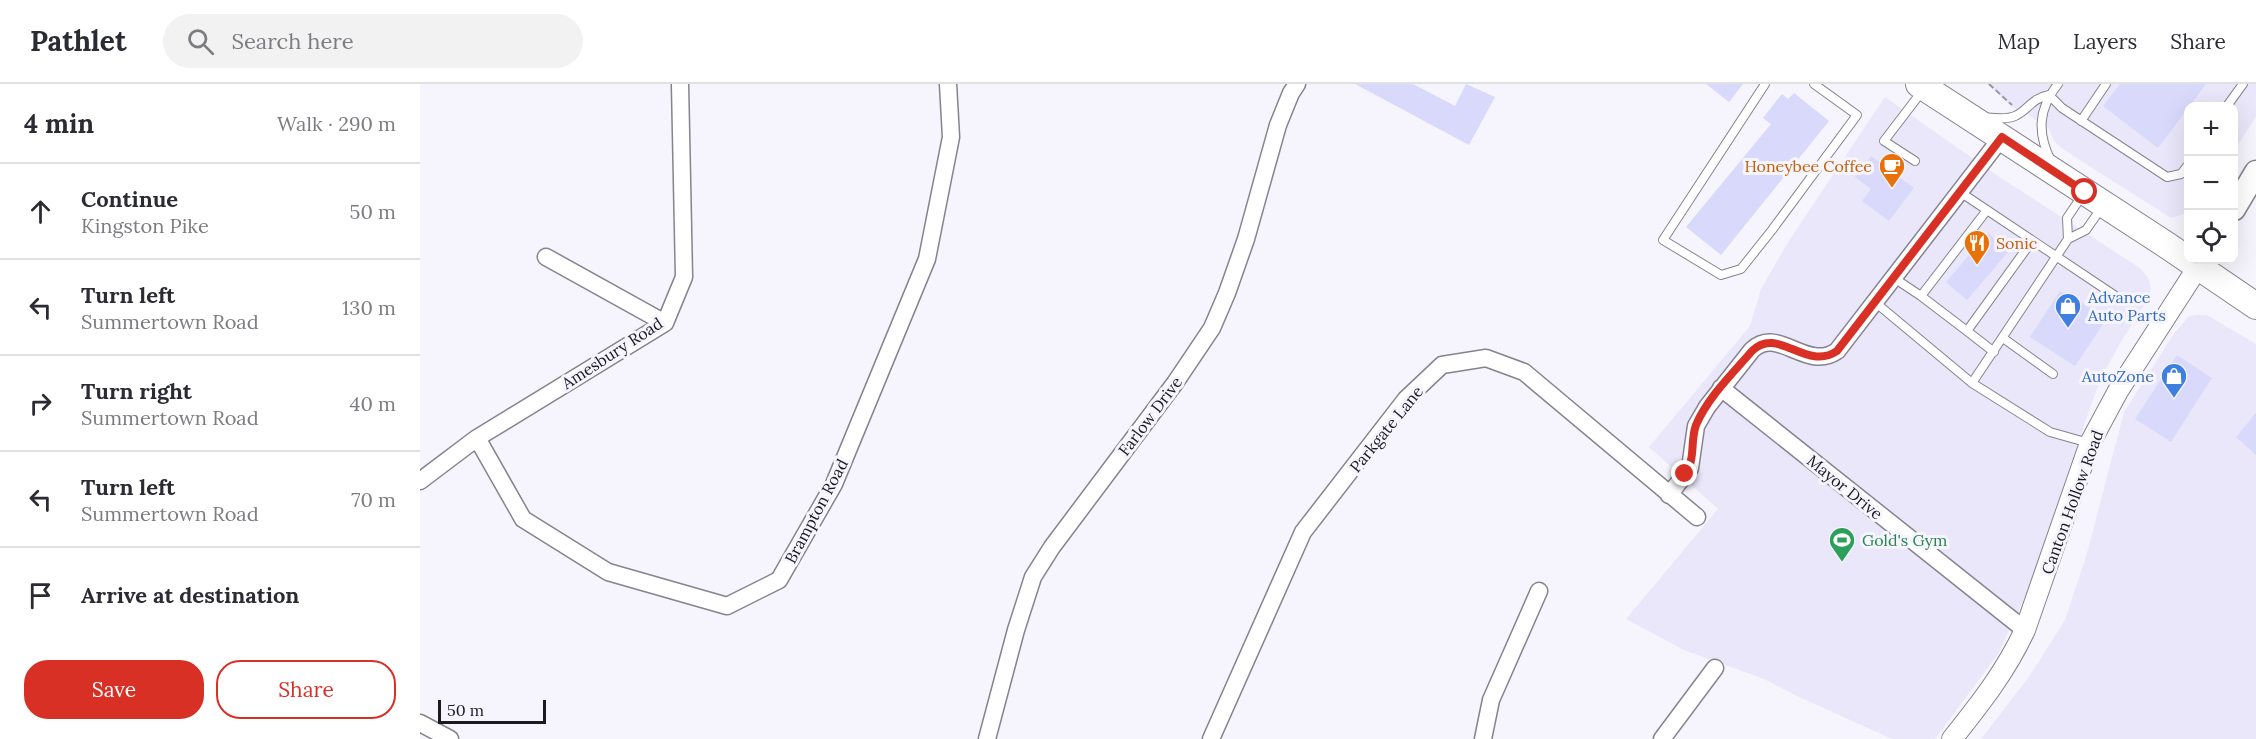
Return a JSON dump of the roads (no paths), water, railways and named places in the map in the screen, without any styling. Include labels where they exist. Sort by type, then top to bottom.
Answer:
[{"type":"main road","points":[[1922,86],[2094,198],[2184,253]]},
{"type":"main road","points":[[2238,202],[2256,172]]},
{"type":"main road","points":[[2201,264],[2256,306]]},
{"type":"street","name":"Amesbury Road","points":[[420,482],[477,438],[665,323],[684,277],[680,84]]},
{"type":"street","name":"Brampton Road","points":[[477,438],[523,519],[608,572],[727,606],[779,579],[834,484],[927,259],[951,137],[948,84]]},
{"type":"street","name":"Farlow Drive","points":[[987,739],[1016,630],[1033,577],[1052,547],[1188,366],[1212,328],[1246,239],[1278,125],[1297,84]]},
{"type":"street","points":[[1669,495],[1690,468],[1696,426],[1707,407],[1759,344],[1770,341],[1814,357],[1831,355],[1847,339],[2002,137]]},
{"type":"street","points":[[546,257],[665,323]]},
{"type":"street","name":"Canton Hollow Road","points":[[1952,739],[1999,678],[2025,630],[2090,443],[2118,391],[2199,264]]},
{"type":"street","name":"Parkgate Lane","points":[[1211,739],[1302,532],[1406,399],[1442,365],[1486,358],[1524,372],[1697,516]]},
{"type":"street","name":"Mayor Drive","points":[[1721,388],[2025,630]]},
{"type":"street","points":[[1483,739],[1491,700],[1539,591]]},
{"type":"street","points":[[1662,739],[1715,669]]},
{"type":"street","points":[[420,723],[450,739]]},
{"type":"lane","points":[[1765,84],[1663,240],[1721,275],[1741,268],[1857,115],[1814,84]]},
{"type":"lane","points":[[2058,84],[2049,95],[2041,119],[2044,147],[2058,174]]},
{"type":"lane","points":[[2081,121],[2106,84]]},
{"type":"lane","points":[[2231,102],[2243,84]]},
{"type":"lane","points":[[1915,162],[1884,141],[1922,86]]},
{"type":"lane","points":[[1970,117],[2017,115],[2037,98],[2049,95]]},
{"type":"lane","points":[[2049,95],[2062,108],[2167,177],[2181,174],[2184,170]]},
{"type":"lane","points":[[1960,192],[2114,295]]},
{"type":"lane","points":[[2068,239],[2067,218],[2094,198]]},
{"type":"lane","points":[[1972,383],[2068,239],[2086,230],[2094,198]]},
{"type":"lane","points":[[1921,296],[1987,210]]},
{"type":"lane","points":[[1967,331],[2032,241]]},
{"type":"lane","points":[[1894,278],[1994,352]]},
{"type":"lane","points":[[1875,303],[1972,383],[2050,432],[2090,443]]},
{"type":"lane","points":[[2003,338],[2053,374]]},
{"type":"place","name":"Honeybee Coffee","points":[[1892,189]]},
{"type":"place","name":"Sonic","points":[[1977,266]]},
{"type":"place","name":"Advance Auto Parts","points":[[2068,329]]},
{"type":"place","name":"AutoZone","points":[[2174,399]]},
{"type":"place","name":"Gold's Gym","points":[[1842,563]]}]
